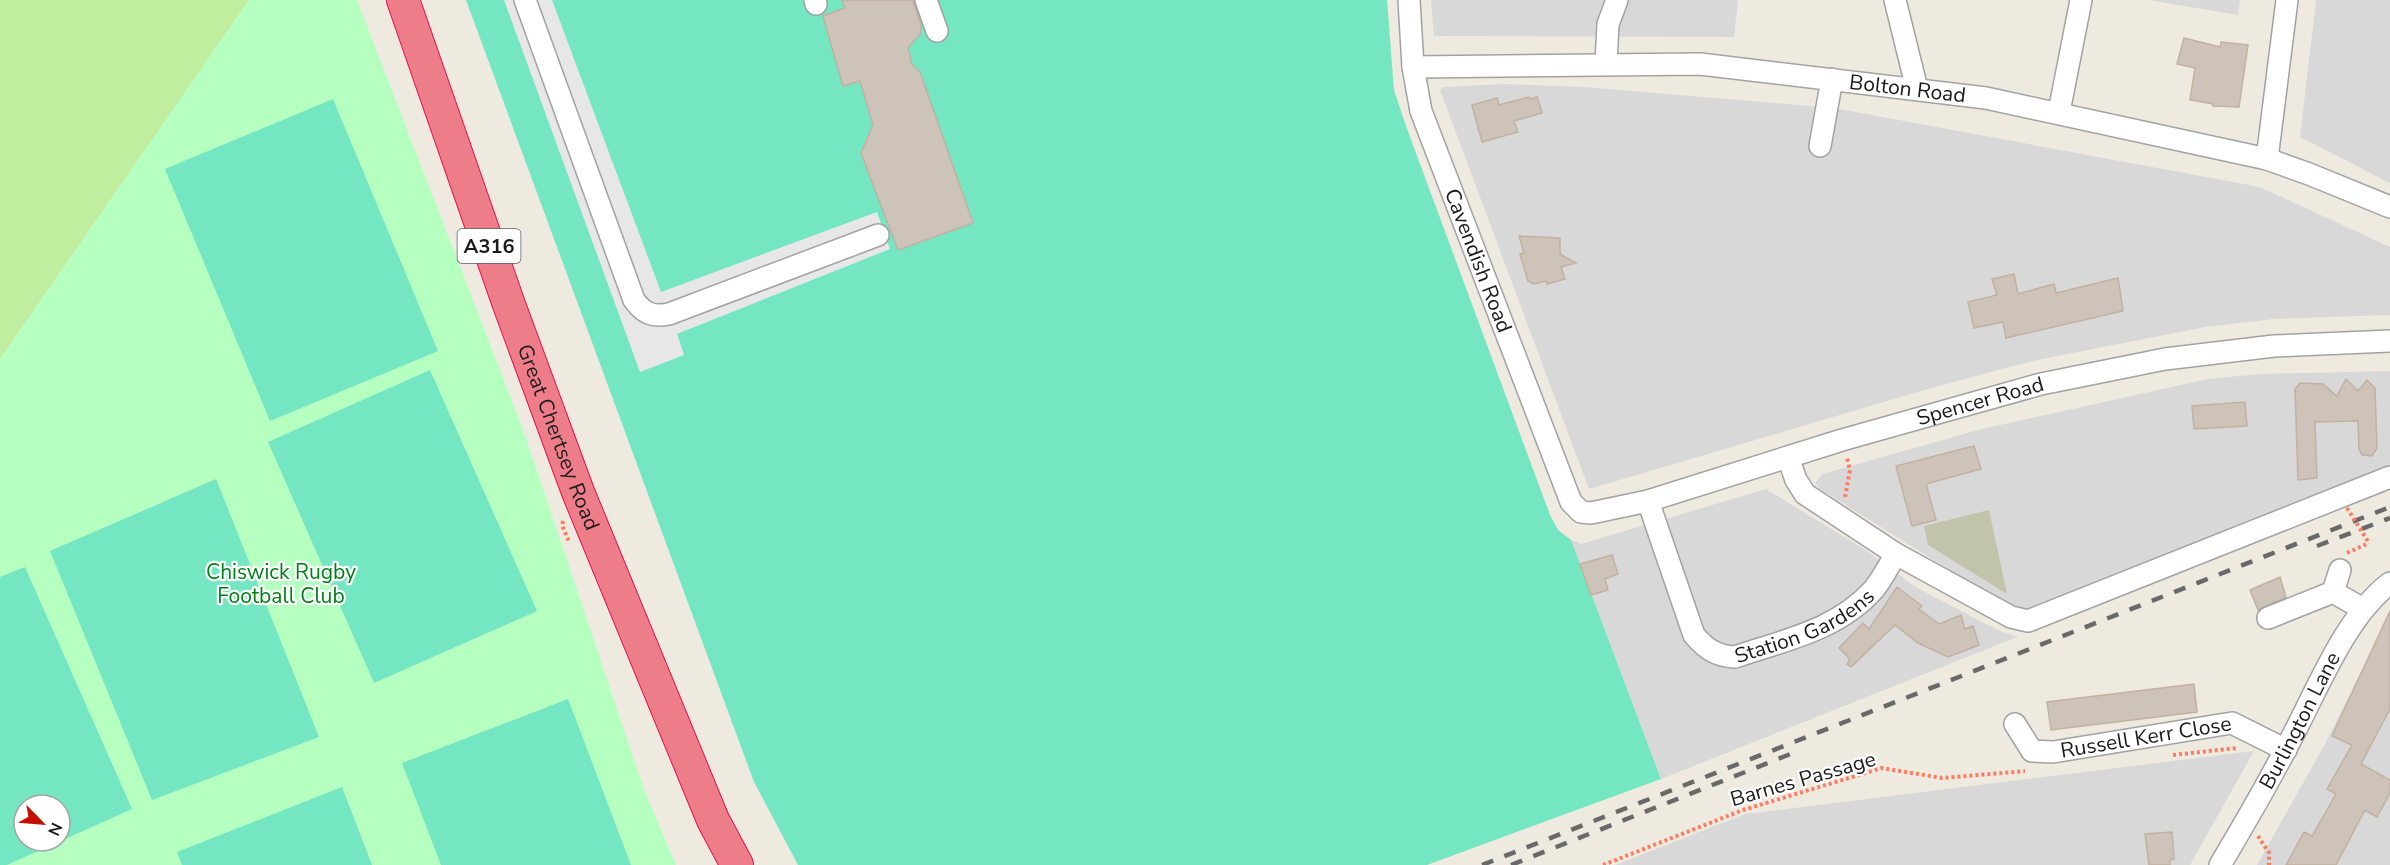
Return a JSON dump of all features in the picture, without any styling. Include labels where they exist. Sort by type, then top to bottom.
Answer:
[{"type":"highway","name":"Great Chertsey Road","points":[[403,0],[508,302],[578,492],[713,820],[737,865]]},
{"type":"street","points":[[525,0],[634,300],[641,310],[651,315],[669,314],[878,235]]},
{"type":"street","points":[[926,0],[937,31]]},
{"type":"street","name":"Cavendish Road","points":[[1409,0],[1413,67],[1420,111],[1571,502],[1581,512]]},
{"type":"street","points":[[1606,63],[1608,24],[1617,0]]},
{"type":"street","points":[[1895,0],[1917,89]]},
{"type":"street","points":[[2060,112],[2081,0]]},
{"type":"street","points":[[2266,159],[2287,0]]},
{"type":"street","name":"Bolton Road","points":[[1413,67],[1606,63],[1700,64],[1986,98],[2060,112],[2266,159],[2390,207]]},
{"type":"street","points":[[1820,146],[1834,117],[1832,79]]},
{"type":"street","name":"Spencer Road","points":[[1581,512],[1591,513],[1648,501],[1842,440],[2042,384],[2164,360],[2274,346],[2390,341]]},
{"type":"street","points":[[1788,458],[1796,480],[1805,494],[1896,554],[2011,617],[2028,621],[2390,477]]},
{"type":"street","name":"Station Gardens","points":[[1648,501],[1694,635],[1710,651],[1724,656],[1735,657],[1822,628],[1836,620],[1857,606],[1875,587],[1896,554]]},
{"type":"street","points":[[2333,592],[2342,562]]},
{"type":"street","name":"Burlington Lane","points":[[2220,865],[2286,750],[2343,640],[2363,609],[2387,590]]},
{"type":"street","points":[[2333,592],[2363,609]]},
{"type":"street","points":[[2268,618],[2333,592]]},
{"type":"street","name":"Russell Kerr Close","points":[[2014,724],[2032,751],[2053,752],[2232,723],[2286,750]]},
{"type":"path","points":[[1835,513],[1844,499],[1850,470],[1842,440]]},
{"type":"path","points":[[2342,562],[2369,543],[2347,508]]},
{"type":"path","points":[[2165,756],[2247,747],[2257,748],[2263,737]]},
{"type":"path","name":"Barnes Passage","points":[[1603,865],[1743,810],[1882,768],[1942,778],[2026,771]]},
{"type":"path","points":[[2242,827],[2260,837],[2269,853],[2269,865]]},
{"type":"shaded area","points":[[504,0],[552,0],[661,292],[877,212],[890,249],[677,334],[684,355],[640,372]]},
{"type":"shaded area","points":[[1431,0],[1738,0],[1734,37],[1434,36]]},
{"type":"shaded area","points":[[2149,0],[2240,0],[2238,15]]},
{"type":"shaded area","points":[[2316,0],[2390,0],[2390,183],[2300,137]]},
{"type":"shaded area","points":[[1504,84],[1584,87],[1834,108],[2260,187],[2390,247],[2390,315],[2274,319],[2205,327],[2037,360],[1938,386],[1589,489],[1440,90],[1444,87]]},
{"type":"shaded area","points":[[2390,371],[2390,471],[2028,613],[2014,610],[1820,489],[1815,483],[1822,474],[1982,429],[2208,379],[2260,374]]},
{"type":"shaded area","points":[[1766,489],[1867,551],[1917,588],[1998,630],[2017,637],[1661,779],[1571,540],[1581,544]]},
{"type":"shaded area","points":[[1989,510],[2007,594],[1928,545],[1924,526]]},
{"type":"shaded area","points":[[2385,623],[2390,626],[2390,865],[2257,865],[2325,744]]},
{"type":"shaded area","points":[[2254,751],[2190,865],[1615,865],[1745,814]]},
{"type":"green space","points":[[0,0],[249,0],[0,359]]},
{"type":"green space","name":"Chiswick Rugby Football Club","points":[[249,0],[357,0],[524,432],[644,789],[676,865],[0,865],[0,359]]},
{"type":"green space","points":[[466,0],[1387,0],[1394,90],[1406,126],[1550,515],[1558,530],[1571,540],[1661,779],[1427,865],[798,865],[754,782]]},
{"type":"green space","points":[[333,99],[438,351],[270,421],[165,169]]},
{"type":"green space","points":[[430,370],[537,611],[374,683],[268,442]]},
{"type":"green space","points":[[216,479],[319,737],[152,800],[50,551]]},
{"type":"green space","points":[[25,567],[132,809],[72,836],[72,793],[12,793],[12,853],[34,853],[7,865],[0,865],[0,577]]},
{"type":"green space","points":[[568,699],[631,865],[441,865],[402,763]]},
{"type":"green space","points":[[342,787],[372,865],[182,865],[177,852]]},
{"type":"building","points":[[842,0],[913,0],[921,25],[920,34],[908,48],[912,65],[920,72],[973,223],[898,250],[861,153],[873,125],[860,81],[843,86],[823,16],[845,8]]},
{"type":"building","points":[[2184,38],[2220,47],[2221,42],[2248,45],[2239,107],[2213,106],[2213,104],[2190,100],[2195,68],[2177,64]]},
{"type":"building","points":[[1529,97],[1530,99],[1537,97],[1542,113],[1514,121],[1518,132],[1482,142],[1472,105],[1497,98],[1499,105]]},
{"type":"building","points":[[1519,236],[1560,238],[1560,254],[1576,263],[1561,267],[1565,279],[1547,284],[1546,281],[1534,284],[1528,281],[1520,254],[1524,253]]},
{"type":"building","points":[[2014,274],[2018,294],[2054,284],[2056,293],[2118,278],[2123,311],[2006,338],[2003,322],[1974,328],[1968,302],[1997,295],[1992,279]]},
{"type":"building","points":[[2346,379],[2358,391],[2367,380],[2375,388],[2377,448],[2372,456],[2362,455],[2359,449],[2358,421],[2315,422],[2317,478],[2298,480],[2295,389],[2300,383],[2323,384],[2337,396]]},
{"type":"building","points":[[2245,402],[2247,426],[2194,429],[2192,406]]},
{"type":"building","points":[[1974,446],[1981,469],[1926,484],[1936,520],[1912,526],[1896,466]]},
{"type":"building","points":[[1612,555],[1618,574],[1605,579],[1608,590],[1591,595],[1580,564]]},
{"type":"building","points":[[2280,577],[2286,597],[2258,610],[2250,590]]},
{"type":"building","points":[[1897,587],[1922,606],[1919,609],[1939,624],[1961,615],[1965,629],[1973,626],[1979,645],[1948,657],[1918,643],[1895,625],[1851,667],[1847,664],[1850,659],[1839,648],[1863,623],[1869,629]]},
{"type":"building","points":[[2390,611],[2390,709],[2361,764],[2390,780],[2390,793],[2377,817],[2365,810],[2336,865],[2286,865],[2304,832],[2312,836],[2336,794],[2327,789],[2352,745],[2332,736]]},
{"type":"building","points":[[2194,684],[2197,712],[2051,730],[2047,702]]},
{"type":"building","points":[[2172,832],[2174,859],[2170,860],[2170,865],[2149,865],[2145,834]]},
{"type":"railway","points":[[1482,865],[2390,507]]},
{"type":"railway","points":[[2317,546],[2390,518]]},
{"type":"railway","points":[[1511,865],[1793,753]]}]
